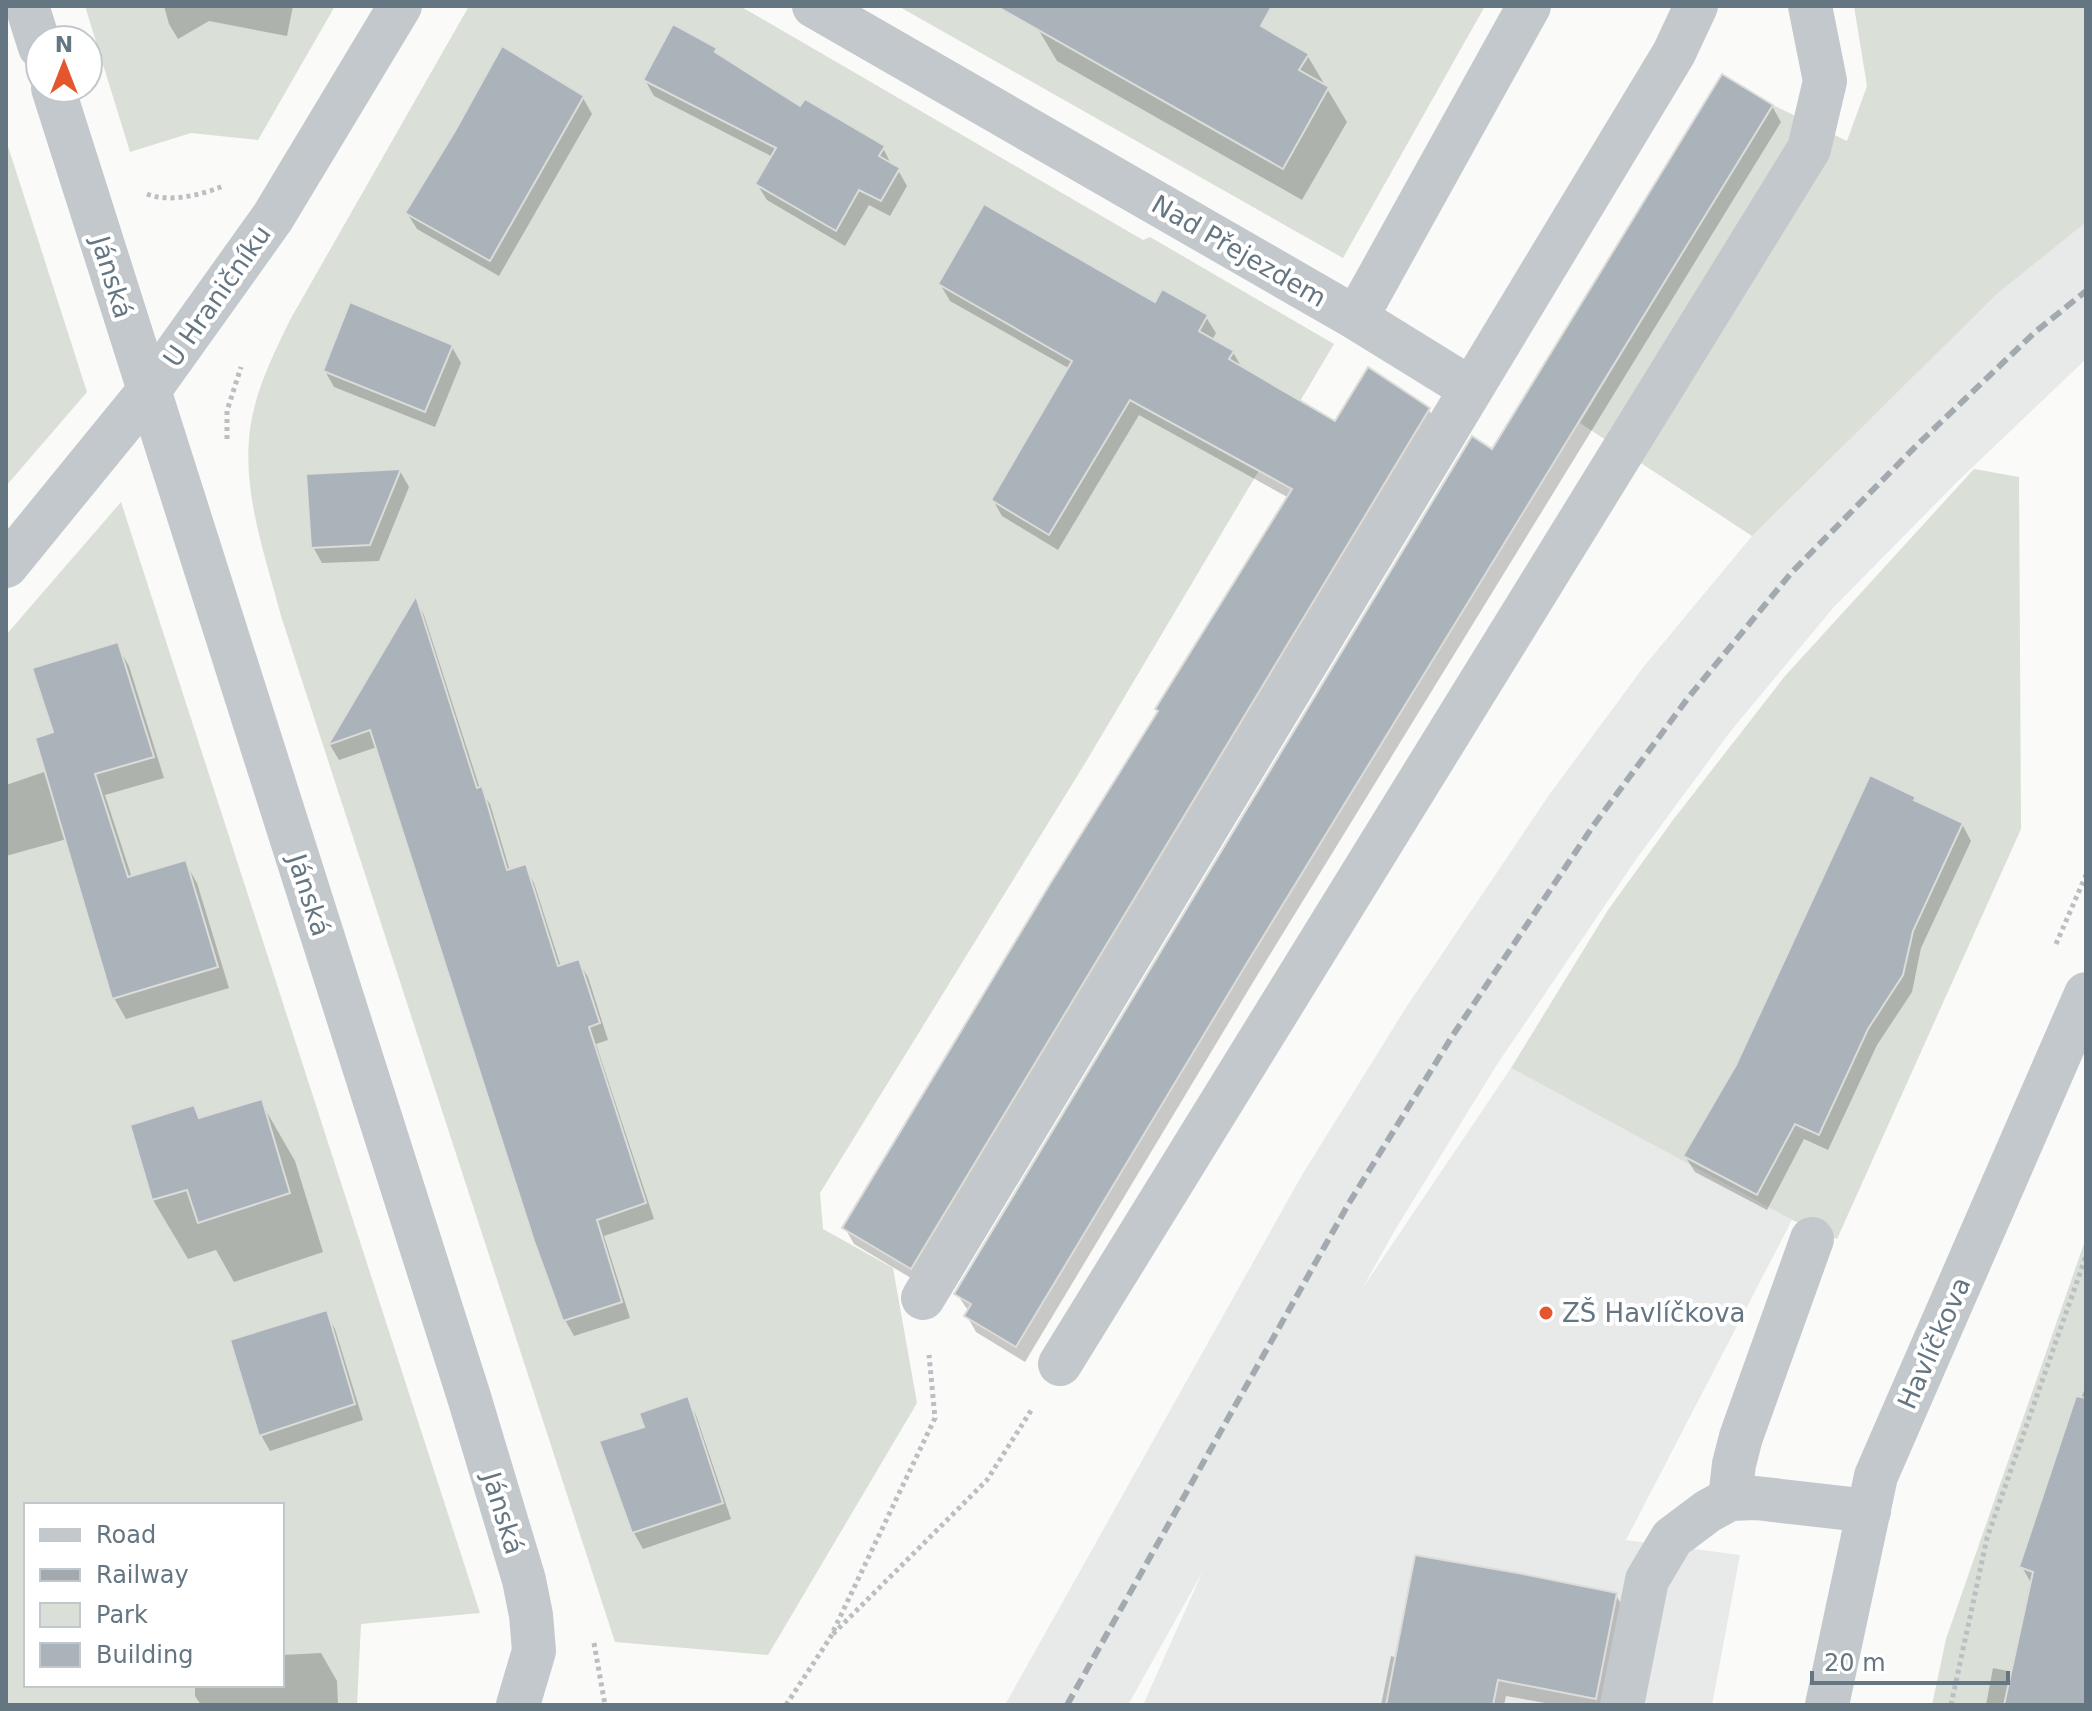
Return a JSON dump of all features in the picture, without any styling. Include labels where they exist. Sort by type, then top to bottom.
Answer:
[{"type":"street","name":"U Hraničníku","points":[[6,566],[148,392],[273,217],[400,6]]},
{"type":"street","name":"Nad Přejezdem","points":[[814,6],[1356,318],[1529,6]]},
{"type":"street","points":[[923,1298],[1674,53],[1696,6]]},
{"type":"street","points":[[1060,1364],[1809,149],[1825,81],[1810,6]]},
{"type":"street","name":"Jánská","points":[[58,104],[469,1397],[524,1580],[534,1651],[518,1705]]},
{"type":"street","points":[[1356,318],[1471,389]]},
{"type":"street","name":"Havlíčkova","points":[[1827,1705],[1876,1476],[2086,994]]},
{"type":"street","points":[[1730,1499],[1741,1437],[1812,1239]]},
{"type":"street","points":[[1622,1705],[1647,1580],[1672,1538],[1730,1499],[1756,1498],[1869,1511]]},
{"type":"path","points":[[144,192],[156,197],[176,197],[207,193],[235,181]]},
{"type":"path","points":[[227,442],[227,411],[237,373],[245,360]]},
{"type":"path","points":[[1951,1705],[1987,1538],[2086,1256]]},
{"type":"path","points":[[786,1705],[830,1638],[935,1418],[923,1298]]},
{"type":"path","points":[[830,1638],[987,1480],[1060,1364]]},
{"type":"path","points":[[593,1640],[605,1705]]},
{"type":"shaded area","points":[[2086,221],[2086,359],[1956,483],[1833,608],[1730,732],[1637,858],[1498,1063],[1362,1289],[1511,1068],[1792,1220],[1626,1540],[1740,1555],[1712,1705],[1143,1705],[1203,1571],[1128,1705],[1005,1705],[1302,1175],[1407,1006],[1549,795],[1645,665],[1752,536],[1998,293]]},
{"type":"green space","points":[[85,6],[335,6],[258,140],[191,133],[130,152],[104,68],[104,24],[91,24]]},
{"type":"green space","points":[[469,6],[740,6],[1143,240],[1150,237],[1334,344],[1087,760],[820,1193],[823,1229],[893,1268],[917,1403],[768,1655],[615,1642],[281,616],[251,496],[248,447],[251,423],[257,396],[272,358],[290,320]]},
{"type":"green space","points":[[898,6],[1485,6],[1343,258]]},
{"type":"green space","points":[[1854,6],[2086,6],[2086,222],[1998,293],[1752,536],[1580,423],[1773,105],[1847,141],[1867,86]]},
{"type":"green space","points":[[6,140],[87,392],[6,486]]},
{"type":"green space","points":[[1974,469],[2019,477],[2021,829],[1837,1239],[1792,1220],[1511,1068],[1608,910],[1673,820],[1785,676]]},
{"type":"green space","points":[[121,502],[480,1613],[361,1624],[357,1705],[6,1705],[6,635]]},
{"type":"green space","points":[[2086,1238],[2086,1705],[1932,1705],[1946,1639]]},
{"type":"building","points":[[996,6],[1272,6],[1261,26],[1309,54],[1299,70],[1329,87],[1283,169]]},
{"type":"building","points":[[673,24],[717,48],[715,52],[800,106],[805,99],[885,146],[879,156],[900,168],[881,201],[859,190],[836,231],[755,184],[776,148],[643,80]]},
{"type":"building","points":[[502,46],[584,96],[490,261],[405,213]]},
{"type":"building","points":[[1722,74],[1773,105],[1247,963],[1016,1347],[964,1316],[971,1304],[954,1294],[1472,436],[1492,449]]},
{"type":"building","points":[[984,204],[1155,302],[1162,289],[1208,315],[1199,331],[1234,351],[1229,359],[1335,421],[1368,367],[1430,408],[911,1269],[842,1228],[1158,711],[1155,709],[1292,489],[1130,400],[1049,535],[991,500],[1072,361],[938,284]]},
{"type":"building","points":[[350,302],[453,345],[425,412],[323,371]]},
{"type":"building","points":[[401,469],[370,545],[311,548],[306,474]]},
{"type":"building","points":[[416,596],[477,788],[482,786],[507,870],[526,864],[558,966],[579,959],[600,1023],[589,1027],[646,1203],[597,1220],[622,1302],[563,1321],[534,1241],[370,730],[328,745]]},
{"type":"building","points":[[118,642],[154,757],[95,774],[128,877],[186,860],[218,967],[112,999],[35,738],[53,732],[32,668]]},
{"type":"building","points":[[1870,775],[1963,823],[1913,931],[1903,975],[1868,1029],[1819,1135],[1795,1124],[1757,1195],[1683,1156],[1736,1065]]},
{"type":"building","points":[[262,1099],[290,1193],[198,1223],[187,1190],[152,1200],[130,1125],[194,1105],[199,1118]]},
{"type":"building","points":[[327,1310],[355,1404],[259,1436],[230,1340]]},
{"type":"building","points":[[688,1396],[723,1503],[632,1533],[599,1441],[644,1427],[639,1413]]},
{"type":"building","points":[[2076,1396],[2086,1398],[2086,1705],[2004,1705],[2033,1572],[2019,1567]]},
{"type":"building","points":[[1415,1555],[1617,1593],[1596,1699],[1498,1680],[1493,1705],[1386,1705]]},
{"type":"railway","points":[[1067,1705],[1349,1203],[1453,1035],[1593,826],[1688,698],[1792,572],[1917,445],[2034,333],[2086,291]]},
{"type":"place","name":"ZŠ Havlíčkova","points":[[1546,1313]]}]
